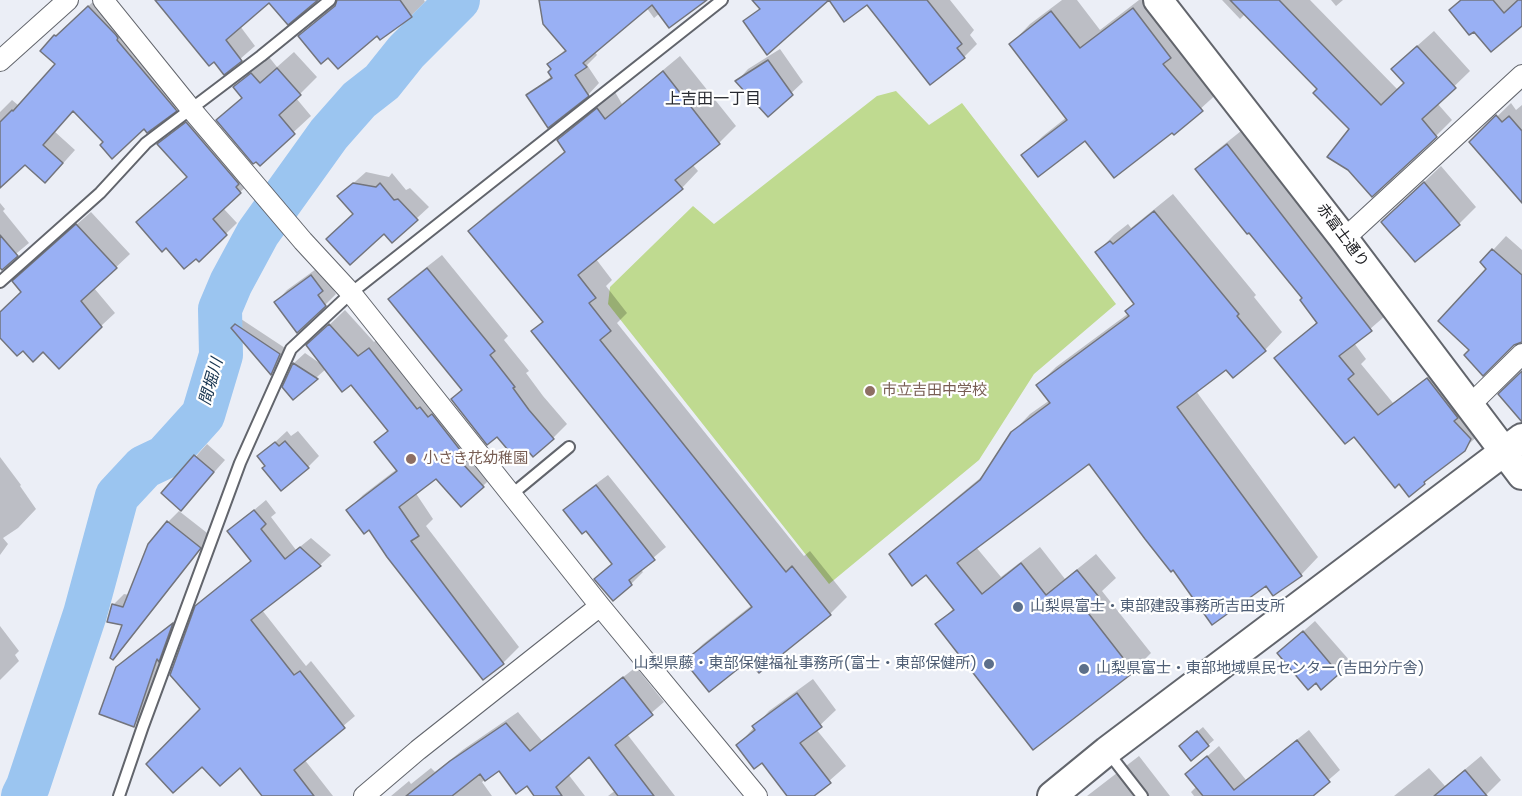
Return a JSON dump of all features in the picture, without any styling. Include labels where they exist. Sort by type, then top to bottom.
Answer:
[{"type":"street","points":[[0,61],[68,0]]},
{"type":"street","points":[[103,0],[303,241],[351,292],[600,606],[757,796]]},
{"type":"street","name":"赤富士通り","points":[[1158,0],[1344,239],[1469,406],[1513,445],[1522,475]]},
{"type":"street","points":[[1344,239],[1522,75]]},
{"type":"street","points":[[1469,406],[1522,354]]},
{"type":"street","points":[[1052,796],[1107,751],[1513,445]]},
{"type":"street","points":[[364,796],[418,750],[600,606]]},
{"type":"lane","points":[[0,282],[100,193],[146,143],[261,56],[330,0]]},
{"type":"lane","points":[[119,796],[240,463],[291,349],[351,292],[722,0]]},
{"type":"lane","points":[[512,495],[569,447]]},
{"type":"lane","points":[[1107,751],[1142,796]]},
{"type":"green space","points":[[896,91],[929,125],[962,103],[1116,304],[1034,374],[979,460],[829,584],[608,304],[610,287],[693,206],[714,224],[877,96]]},
{"type":"building","points":[[155,0],[318,0],[288,25],[269,3],[226,40],[242,61],[224,75],[214,62],[209,66]]},
{"type":"building","points":[[337,0],[400,0],[412,17],[380,40],[377,36],[338,69],[328,58],[321,64],[298,36],[335,6]]},
{"type":"building","points":[[539,0],[707,0],[669,28],[652,5],[583,63],[587,67],[575,75],[589,96],[548,128],[526,95],[552,78],[548,72],[551,69],[547,64],[566,51],[543,24]]},
{"type":"building","points":[[752,0],[829,0],[767,55],[743,21],[760,9]]},
{"type":"building","points":[[829,0],[927,0],[962,44],[957,48],[965,58],[930,85],[867,5],[844,22]]},
{"type":"building","points":[[1230,0],[1279,0],[1381,105],[1404,83],[1391,69],[1417,46],[1456,88],[1422,119],[1437,137],[1372,197],[1348,170],[1327,157],[1349,129],[1313,93],[1317,89]]},
{"type":"building","points":[[1461,0],[1493,0],[1504,13],[1518,0],[1522,0],[1522,26],[1491,52],[1474,32],[1469,35],[1449,10]]},
{"type":"building","points":[[88,6],[116,35],[117,40],[177,111],[147,133],[144,129],[112,159],[100,145],[103,142],[73,111],[43,145],[63,163],[45,183],[25,165],[0,188],[0,122],[13,111],[55,64],[40,51],[54,35],[56,36]]},
{"type":"building","points":[[1133,8],[1171,58],[1163,64],[1203,111],[1114,178],[1085,141],[1038,177],[1021,155],[1067,120],[1009,44],[1051,11],[1080,48]]},
{"type":"building","points":[[768,60],[793,95],[768,117],[735,81]]},
{"type":"building","points":[[277,68],[301,95],[279,115],[295,134],[260,166],[256,162],[253,164],[216,120],[242,98],[233,87],[251,73],[260,83]]},
{"type":"building","points":[[663,71],[720,144],[675,180],[683,189],[578,275],[596,298],[589,303],[611,331],[600,340],[786,572],[792,566],[831,615],[759,673],[748,661],[709,692],[684,661],[752,607],[531,331],[543,322],[468,231],[565,152],[557,140],[597,108],[605,119]]},
{"type":"building","points":[[1496,115],[1502,122],[1509,116],[1522,131],[1522,203],[1469,142]]},
{"type":"building","points":[[186,122],[239,184],[236,187],[241,193],[213,219],[227,235],[199,262],[196,259],[184,269],[166,248],[162,252],[136,222],[187,177],[157,144]]},
{"type":"building","points":[[1227,144],[1372,331],[1339,356],[1354,374],[1348,379],[1378,415],[1427,378],[1458,418],[1454,421],[1471,439],[1465,451],[1424,482],[1425,484],[1409,497],[1399,484],[1395,488],[1354,437],[1345,444],[1274,358],[1317,323],[1300,300],[1302,298],[1195,169]]},
{"type":"building","points":[[1424,182],[1460,225],[1415,262],[1381,222]]},
{"type":"building","points":[[353,183],[376,187],[380,183],[394,200],[398,199],[418,220],[392,243],[384,234],[350,265],[326,239],[353,214],[337,196]]},
{"type":"building","points":[[1154,211],[1239,314],[1237,316],[1266,351],[1233,378],[1226,370],[1177,407],[1302,576],[1273,596],[1266,586],[1212,625],[1173,570],[1171,572],[1089,464],[957,563],[982,594],[1021,563],[1046,595],[1077,570],[1099,597],[1085,609],[1134,672],[1033,750],[935,624],[954,610],[926,575],[912,586],[889,554],[980,480],[1011,432],[1050,403],[1036,385],[1129,316],[1125,311],[1134,304],[1095,252],[1110,241],[1113,244]]},
{"type":"building","points":[[76,224],[117,268],[81,301],[102,327],[59,369],[43,352],[33,362],[23,351],[17,356],[0,338],[0,312],[21,292],[12,281]]},
{"type":"building","points":[[0,235],[18,256],[2,270],[0,268]]},
{"type":"building","points":[[1492,249],[1522,275],[1522,342],[1514,345],[1483,376],[1464,355],[1469,350],[1438,321],[1486,269],[1480,262]]},
{"type":"building","points":[[427,268],[495,351],[490,355],[515,387],[513,388],[529,410],[554,439],[533,457],[528,451],[523,456],[520,452],[514,457],[497,437],[487,445],[451,399],[462,390],[388,299]]},
{"type":"building","points":[[311,275],[323,291],[318,295],[326,306],[297,333],[274,302]]},
{"type":"building","points":[[235,324],[280,354],[271,375],[231,328]]},
{"type":"building","points":[[329,324],[358,356],[369,348],[417,409],[420,407],[428,417],[432,414],[468,460],[463,464],[484,487],[461,507],[436,479],[399,507],[419,536],[411,541],[504,664],[483,680],[387,557],[369,530],[364,534],[346,510],[397,471],[374,442],[388,431],[351,385],[342,392],[306,345]]},
{"type":"building","points":[[293,363],[318,379],[293,400],[282,387]]},
{"type":"building","points":[[1522,371],[1522,422],[1498,394]]},
{"type":"building","points":[[285,441],[309,468],[281,491],[262,468],[265,466],[257,456],[275,442],[279,446]]},
{"type":"building","points":[[194,455],[214,472],[181,511],[161,493]]},
{"type":"building","points":[[596,485],[655,560],[629,580],[632,585],[613,601],[594,579],[612,564],[586,531],[582,534],[563,510]]},
{"type":"building","points":[[254,510],[266,524],[261,529],[285,559],[300,547],[321,566],[251,620],[294,675],[300,671],[345,728],[294,770],[314,796],[262,796],[240,768],[220,786],[202,767],[173,793],[146,764],[200,709],[170,675],[195,606],[251,561],[227,531]]},
{"type":"building","points":[[167,521],[201,548],[113,660],[110,658],[122,625],[107,622],[112,604],[123,607],[148,544]]},
{"type":"building","points":[[173,623],[159,662],[157,659],[134,727],[99,714],[116,667]]},
{"type":"building","points":[[1303,631],[1339,674],[1321,690],[1316,683],[1308,690],[1277,653]]},
{"type":"building","points":[[623,677],[653,715],[615,745],[654,796],[618,796],[589,757],[556,787],[562,796],[534,796],[527,786],[516,794],[499,771],[485,781],[480,774],[452,796],[406,796],[450,761],[506,723],[530,751]]},
{"type":"building","points":[[797,693],[822,727],[800,743],[831,783],[814,796],[787,796],[762,763],[754,769],[736,745],[755,730],[752,726]]},
{"type":"building","points":[[1197,731],[1209,746],[1191,761],[1179,746]]},
{"type":"building","points":[[1297,740],[1330,782],[1313,796],[1203,796],[1185,774],[1207,756],[1234,790]]},
{"type":"building","points":[[1465,770],[1487,796],[1434,796]]},
{"type":"waterway","name":"間堀川","points":[[23,796],[85,614],[117,496],[144,467],[165,457],[203,415],[221,355],[220,309],[258,233],[329,134],[359,100],[382,82],[406,52],[458,0]]},
{"type":"place","name":"市立吉田中学校","points":[[870,391]]},
{"type":"place","name":"小さき花幼稚園","points":[[411,459]]},
{"type":"place","name":"山梨県富士・東部建設事務所吉田支所","points":[[1018,607]]},
{"type":"place","name":"山梨県藤・東部保健福祉事務所(富士・東部保健所)","points":[[989,664]]},
{"type":"place","name":"山梨県富士・東部地域県民センター(吉田分庁舎)","points":[[1084,669]]},
{"type":"district","name":"上吉田一丁目","points":[[713,100]]}]
